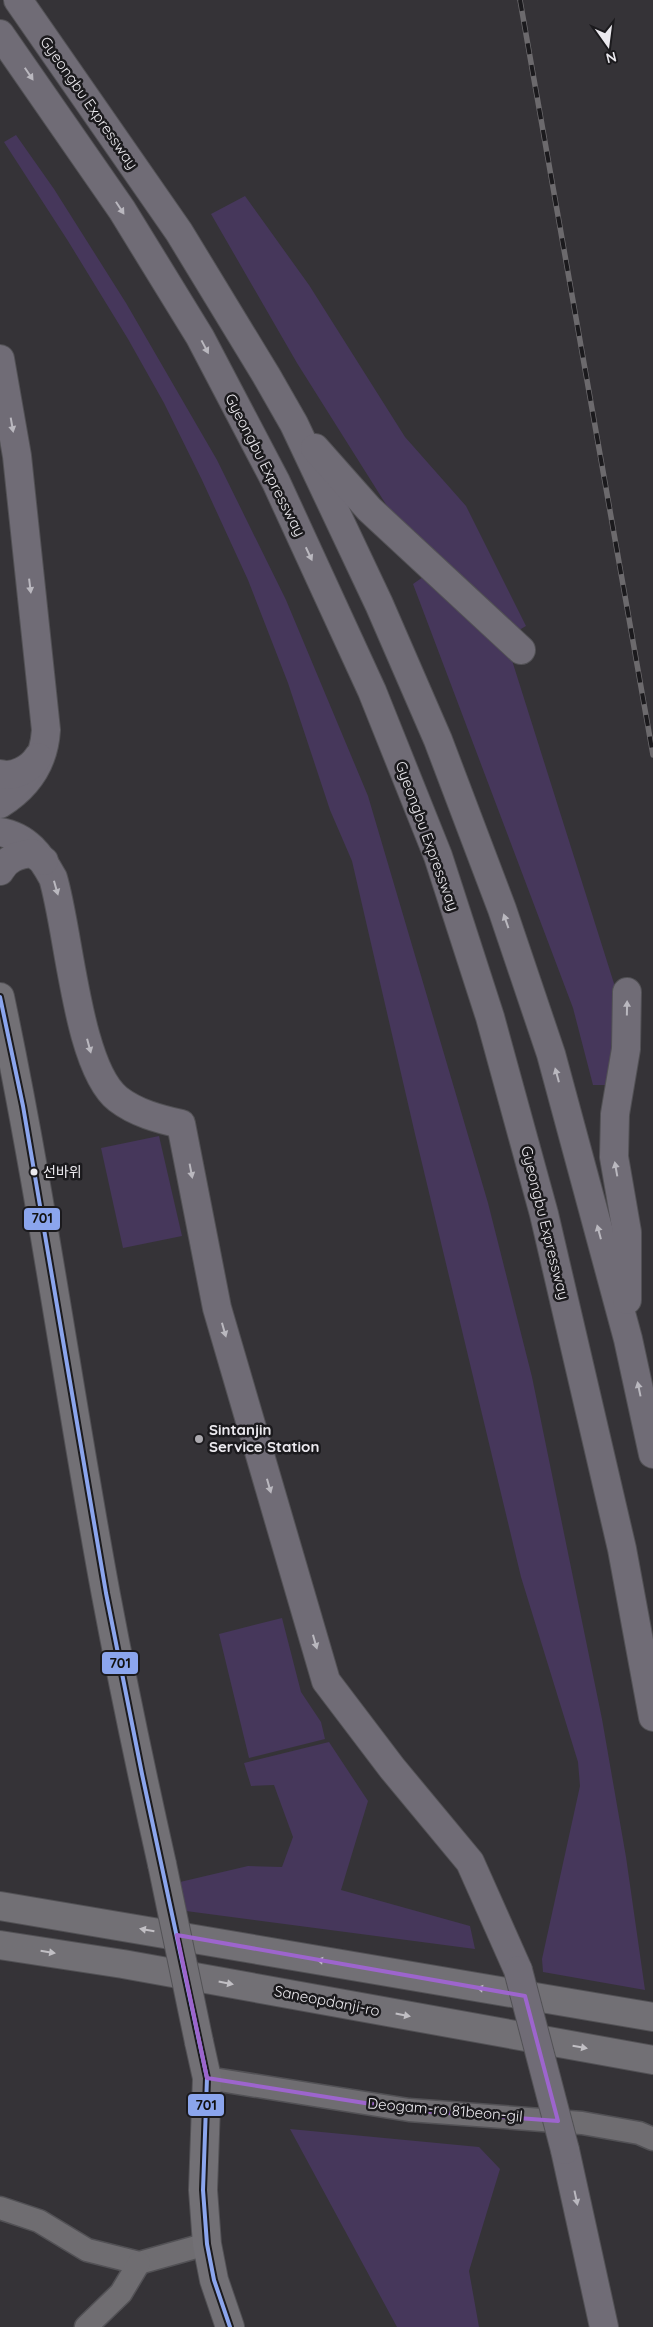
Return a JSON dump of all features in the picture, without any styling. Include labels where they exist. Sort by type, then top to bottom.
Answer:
[{"type":"highway","name":"Gyeongbu Expressway","points":[[18,0],[179,232],[294,424],[379,604],[438,740],[502,909],[551,1054],[628,1340],[653,1454]]},
{"type":"highway","name":"Gyeongbu Expressway","points":[[0,34],[122,210],[200,337],[276,482],[368,682],[438,856],[490,1017],[544,1214],[622,1549],[653,1717]]},
{"type":"highway","points":[[0,360],[17,456],[46,730],[45,745],[39,763],[27,782],[14,796],[0,804]]},
{"type":"highway","points":[[294,424],[369,509],[521,650]]},
{"type":"highway","points":[[0,774],[3,776],[20,772],[35,762],[45,745]]},
{"type":"highway","points":[[0,832],[24,840],[44,861],[53,878],[58,894],[78,1003],[90,1052],[100,1075],[117,1098],[154,1118],[181,1124],[218,1308],[326,1681],[392,1768],[470,1862],[518,1970],[565,2150],[604,2327]]},
{"type":"highway","points":[[0,871],[9,859],[19,855],[32,853],[44,861]]},
{"type":"highway","points":[[627,992],[626,1049],[615,1114],[614,1157],[627,1232],[628,1340]]},
{"type":"street","points":[[0,997],[23,1106],[106,1593],[142,1774],[207,2078],[203,2190],[207,2244],[214,2280],[230,2327]]},
{"type":"street","points":[[0,1906],[653,2017]]},
{"type":"street","name":"Saneopdanji-ro","points":[[0,1945],[123,1964],[653,2060]]},
{"type":"street","name":"Deogam-ro 81beon-gil","points":[[207,2078],[409,2110],[582,2123],[640,2133],[653,2139]]},
{"type":"street","points":[[0,2208],[39,2221],[86,2250],[139,2262],[207,2244]]},
{"type":"street","points":[[86,2327],[121,2293],[139,2262]]},
{"type":"highlighted area","points":[[177,1935],[252,1949],[525,1996],[558,2121],[409,2110],[207,2078]]},
{"type":"shaded area","points":[[16,135],[54,189],[126,303],[217,460],[286,600],[368,796],[488,1203],[532,1377],[602,1719],[626,1857],[645,1990],[543,1972],[542,1959],[580,1786],[578,1762],[521,1577],[352,861],[330,810],[288,683],[248,580],[202,480],[164,403],[128,339],[4,142]]},
{"type":"shaded area","points":[[245,196],[309,285],[405,437],[466,506],[526,626],[514,633],[387,506],[297,363],[211,214]]},
{"type":"shaded area","points":[[423,577],[510,654],[617,993],[615,1046],[607,1085],[593,1085],[573,1008],[413,584]]},
{"type":"shaded area","points":[[159,1136],[182,1236],[123,1248],[101,1148]]},
{"type":"shaded area","points":[[282,1618],[301,1692],[321,1722],[325,1739],[249,1758],[219,1634]]},
{"type":"shaded area","points":[[329,1742],[368,1801],[341,1890],[470,1926],[475,1949],[186,1911],[180,1882],[248,1866],[282,1867],[293,1837],[274,1785],[251,1786],[244,1763]]},
{"type":"shaded area","points":[[290,2129],[479,2147],[500,2169],[469,2271],[479,2327],[397,2327]]},
{"type":"railway","points":[[520,0],[653,755]]},
{"type":"transit line","name":"701","points":[[0,997],[23,1106],[106,1593],[142,1774],[207,2078],[203,2190],[207,2244],[214,2280],[230,2327]]},
{"type":"place","name":"선바위","points":[[34,1172]]},
{"type":"place","name":"Sintanjin Service Station","points":[[199,1439]]}]
